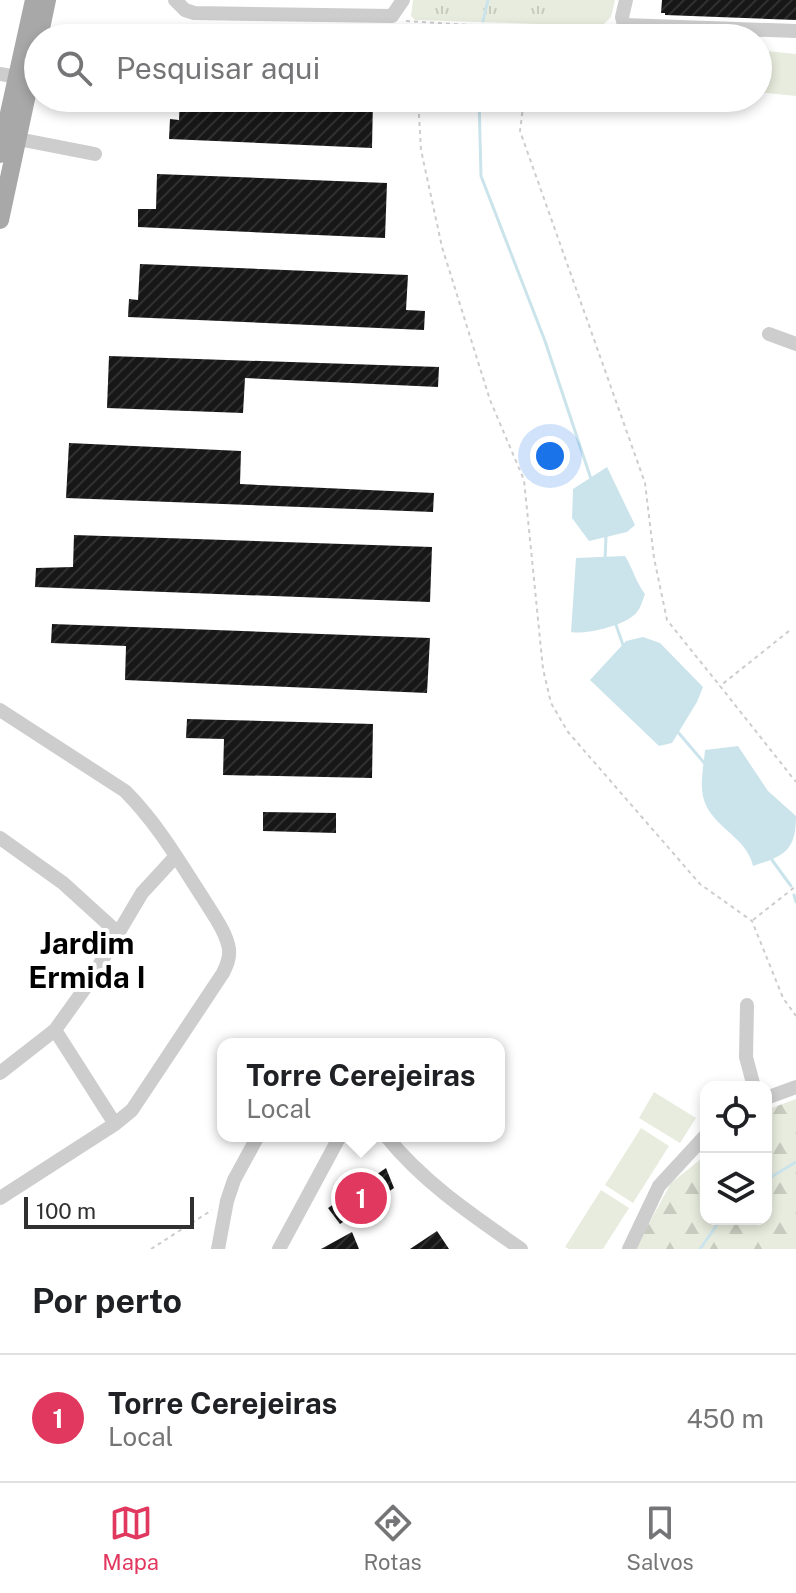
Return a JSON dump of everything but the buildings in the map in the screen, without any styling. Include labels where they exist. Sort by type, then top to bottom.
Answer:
[{"type":"main road","points":[[26,24],[34,0]]},
{"type":"main road","points":[[42,24],[47,0]]},
{"type":"main road","points":[[0,154],[8,76],[24,29]]},
{"type":"main road","points":[[0,220],[24,111]]},
{"type":"street","points":[[175,0],[185,10],[194,13],[392,16],[403,0]]},
{"type":"street","points":[[624,24],[626,0]]},
{"type":"street","points":[[772,30],[796,31]]},
{"type":"street","points":[[18,139],[95,154]]},
{"type":"street","points":[[769,334],[796,344]]},
{"type":"street","points":[[0,710],[125,791],[153,821],[226,937],[229,959],[162,1069],[132,1110],[0,1198]]},
{"type":"street","points":[[0,838],[63,883],[118,933]]},
{"type":"street","points":[[0,1073],[55,1030],[88,984],[142,893],[176,856]]},
{"type":"street","points":[[747,1005],[746,1057],[752,1081]]},
{"type":"street","points":[[55,1030],[115,1124]]},
{"type":"street","points":[[772,1096],[796,1087]]},
{"type":"street","points":[[218,1249],[234,1180],[255,1142]]},
{"type":"street","points":[[279,1249],[337,1142]]},
{"type":"street","points":[[391,1142],[409,1164],[441,1193],[521,1249]]},
{"type":"street","points":[[629,1249],[659,1186],[700,1142]]},
{"type":"path","points":[[392,16],[412,24]]},
{"type":"path","points":[[419,112],[421,150],[442,247],[490,400],[524,480],[536,622],[551,703],[568,732],[700,884],[752,921],[783,998],[796,1016]]},
{"type":"path","points":[[522,112],[520,131],[645,483],[654,558],[667,620],[796,782]]},
{"type":"path","points":[[720,686],[789,631]]},
{"type":"path","points":[[752,921],[796,886]]},
{"type":"path","points":[[151,1249],[227,1201]]},
{"type":"green space","points":[[413,0],[615,0],[611,17],[604,24],[415,20],[411,16]]},
{"type":"green space","points":[[547,0],[595,0],[594,18],[546,17]]},
{"type":"green space","points":[[772,51],[796,54],[796,96],[772,93]]},
{"type":"green space","points":[[654,1092],[696,1118],[680,1143],[639,1118]]},
{"type":"green space","points":[[796,1099],[796,1249],[635,1249],[671,1183],[700,1160],[700,1225],[772,1225],[772,1108]]},
{"type":"green space","points":[[641,1128],[669,1146],[633,1203],[605,1185]]},
{"type":"green space","points":[[601,1190],[629,1208],[603,1249],[565,1247]]},
{"type":"water","points":[[607,467],[635,525],[627,532],[589,541],[572,518],[573,489]]},
{"type":"water","points":[[625,556],[645,594],[637,612],[612,626],[571,632],[576,558]]},
{"type":"water","points":[[643,637],[660,643],[703,687],[672,743],[659,746],[590,680],[626,641]]},
{"type":"water","points":[[738,746],[768,791],[796,816],[791,845],[773,859],[753,866],[742,845],[710,812],[702,789],[705,750]]},
{"type":"waterway","points":[[483,21],[488,0]]},
{"type":"waterway","points":[[479,112],[481,176],[545,341],[591,479]]},
{"type":"waterway","points":[[605,560],[606,536]]},
{"type":"waterway","points":[[615,622],[623,645]]},
{"type":"waterway","points":[[677,731],[706,765]]},
{"type":"waterway","points":[[772,860],[791,886]]},
{"type":"waterway","points":[[794,895],[796,902]]},
{"type":"waterway","points":[[772,1176],[796,1162]]},
{"type":"waterway","points":[[700,1249],[717,1225]]},
{"type":"place","name":"Torre Cerejeiras","points":[[361,1198]]},
{"type":"district","name":"Jardim Ermida I","points":[[87,960]]}]
